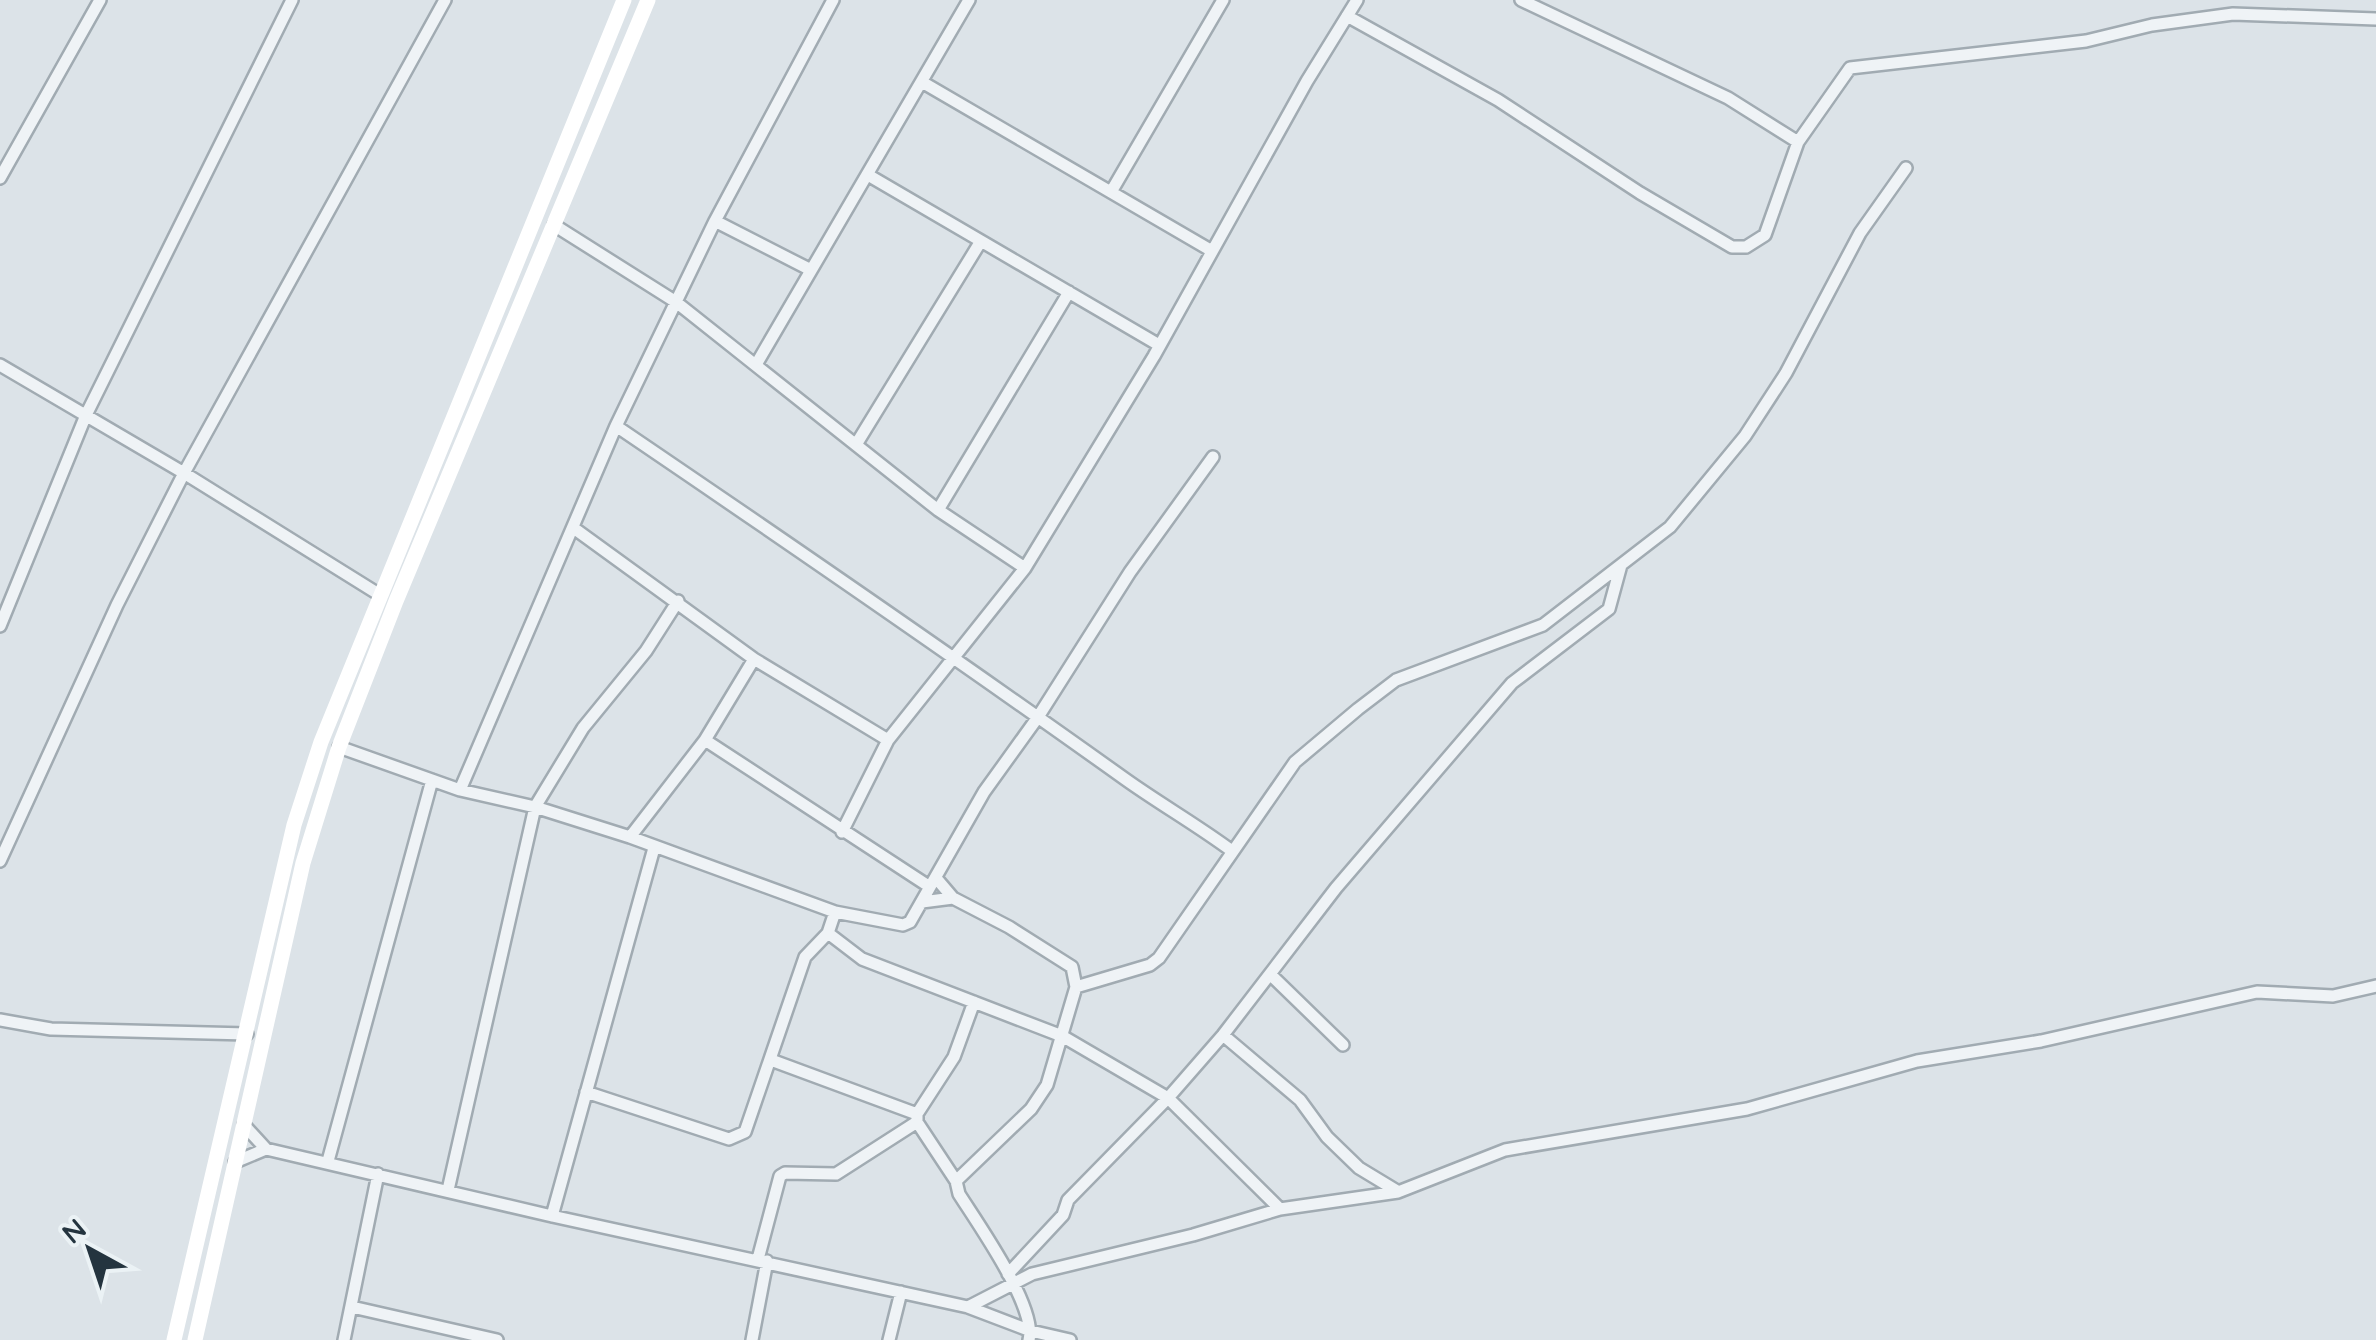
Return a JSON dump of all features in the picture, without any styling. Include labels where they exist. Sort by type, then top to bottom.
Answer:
[{"type":"main road","points":[[194,1340],[303,863],[379,622],[380,595],[624,0]]},
{"type":"main road","points":[[174,1340],[294,825],[321,742],[379,622],[554,225],[648,0]]},
{"type":"main road","points":[[183,1305],[202,1307]]},
{"type":"street","points":[[0,178],[100,0]]},
{"type":"street","points":[[0,626],[86,415],[292,0]]},
{"type":"street","points":[[0,862],[117,604],[184,473],[446,0]]},
{"type":"street","points":[[460,790],[616,426],[715,221],[833,0]]},
{"type":"street","points":[[756,363],[970,0]]},
{"type":"street","points":[[1111,192],[1223,0]]},
{"type":"street","points":[[842,832],[888,740],[1025,568],[1160,345],[1357,0]]},
{"type":"street","points":[[1522,0],[1728,98],[1798,142]]},
{"type":"street","points":[[1347,16],[1498,100],[1732,248],[1746,247],[1765,236],[1798,142],[1850,68],[2086,41],[2152,24],[2233,14],[2376,19]]},
{"type":"street","points":[[922,82],[1212,251]]},
{"type":"street","points":[[1076,987],[1150,965],[1160,958],[1295,762],[1370,699],[1396,680],[1543,625],[1670,527],[1744,436],[1786,373],[1860,233],[1906,168]]},
{"type":"street","points":[[868,175],[1160,345]]},
{"type":"street","points":[[715,221],[811,270]]},
{"type":"street","points":[[554,225],[676,302],[938,510],[1025,568]]},
{"type":"street","points":[[856,443],[981,241]]},
{"type":"street","points":[[938,510],[1069,292]]},
{"type":"street","points":[[0,365],[380,595]]},
{"type":"street","points":[[616,426],[954,656],[1232,852]]},
{"type":"street","points":[[339,746],[460,790],[534,806],[630,838],[835,912],[902,925],[910,922],[984,792],[1038,717],[1130,572],[1213,457]]},
{"type":"street","points":[[575,529],[754,659],[888,740]]},
{"type":"street","points":[[1011,1280],[1063,1214],[1068,1200],[1223,1036],[1336,888],[1512,684],[1610,609],[1621,565]]},
{"type":"street","points":[[448,1190],[534,806],[583,728],[646,651],[678,601]]},
{"type":"street","points":[[630,838],[706,740],[754,659]]},
{"type":"street","points":[[706,740],[842,832],[1009,927],[1072,968],[1076,987],[1047,1084],[1031,1108],[956,1181]]},
{"type":"street","points":[[328,1162],[432,780]]},
{"type":"street","points":[[552,1216],[654,848]]},
{"type":"street","points":[[922,902],[953,898]]},
{"type":"street","points":[[586,1092],[729,1139],[745,1132],[805,956],[828,932],[835,912]]},
{"type":"street","points":[[828,932],[862,959],[1062,1036],[1168,1098],[1280,1209]]},
{"type":"street","points":[[1271,974],[1343,1044]]},
{"type":"street","points":[[968,1308],[1011,1280],[1194,1235],[1280,1209],[1398,1192],[1504,1150],[1747,1109],[1917,1061],[2042,1041],[2257,992],[2333,996],[2376,986]]},
{"type":"street","points":[[752,1340],[780,1176],[836,1174],[917,1118],[954,1057],[974,1002]]},
{"type":"street","points":[[0,1020],[51,1029],[247,1034]]},
{"type":"street","points":[[1223,1036],[1300,1100],[1327,1137],[1359,1168],[1398,1192]]},
{"type":"street","points":[[771,1060],[917,1118],[1011,1280],[1030,1335]]},
{"type":"street","points":[[244,1125],[266,1148],[552,1216],[901,1292],[968,1308],[1030,1335],[1070,1340]]},
{"type":"street","points":[[235,1162],[266,1148]]},
{"type":"street","points":[[344,1340],[378,1174]]},
{"type":"street","points":[[890,1340],[901,1292]]},
{"type":"street","points":[[352,1307],[497,1340]]}]
